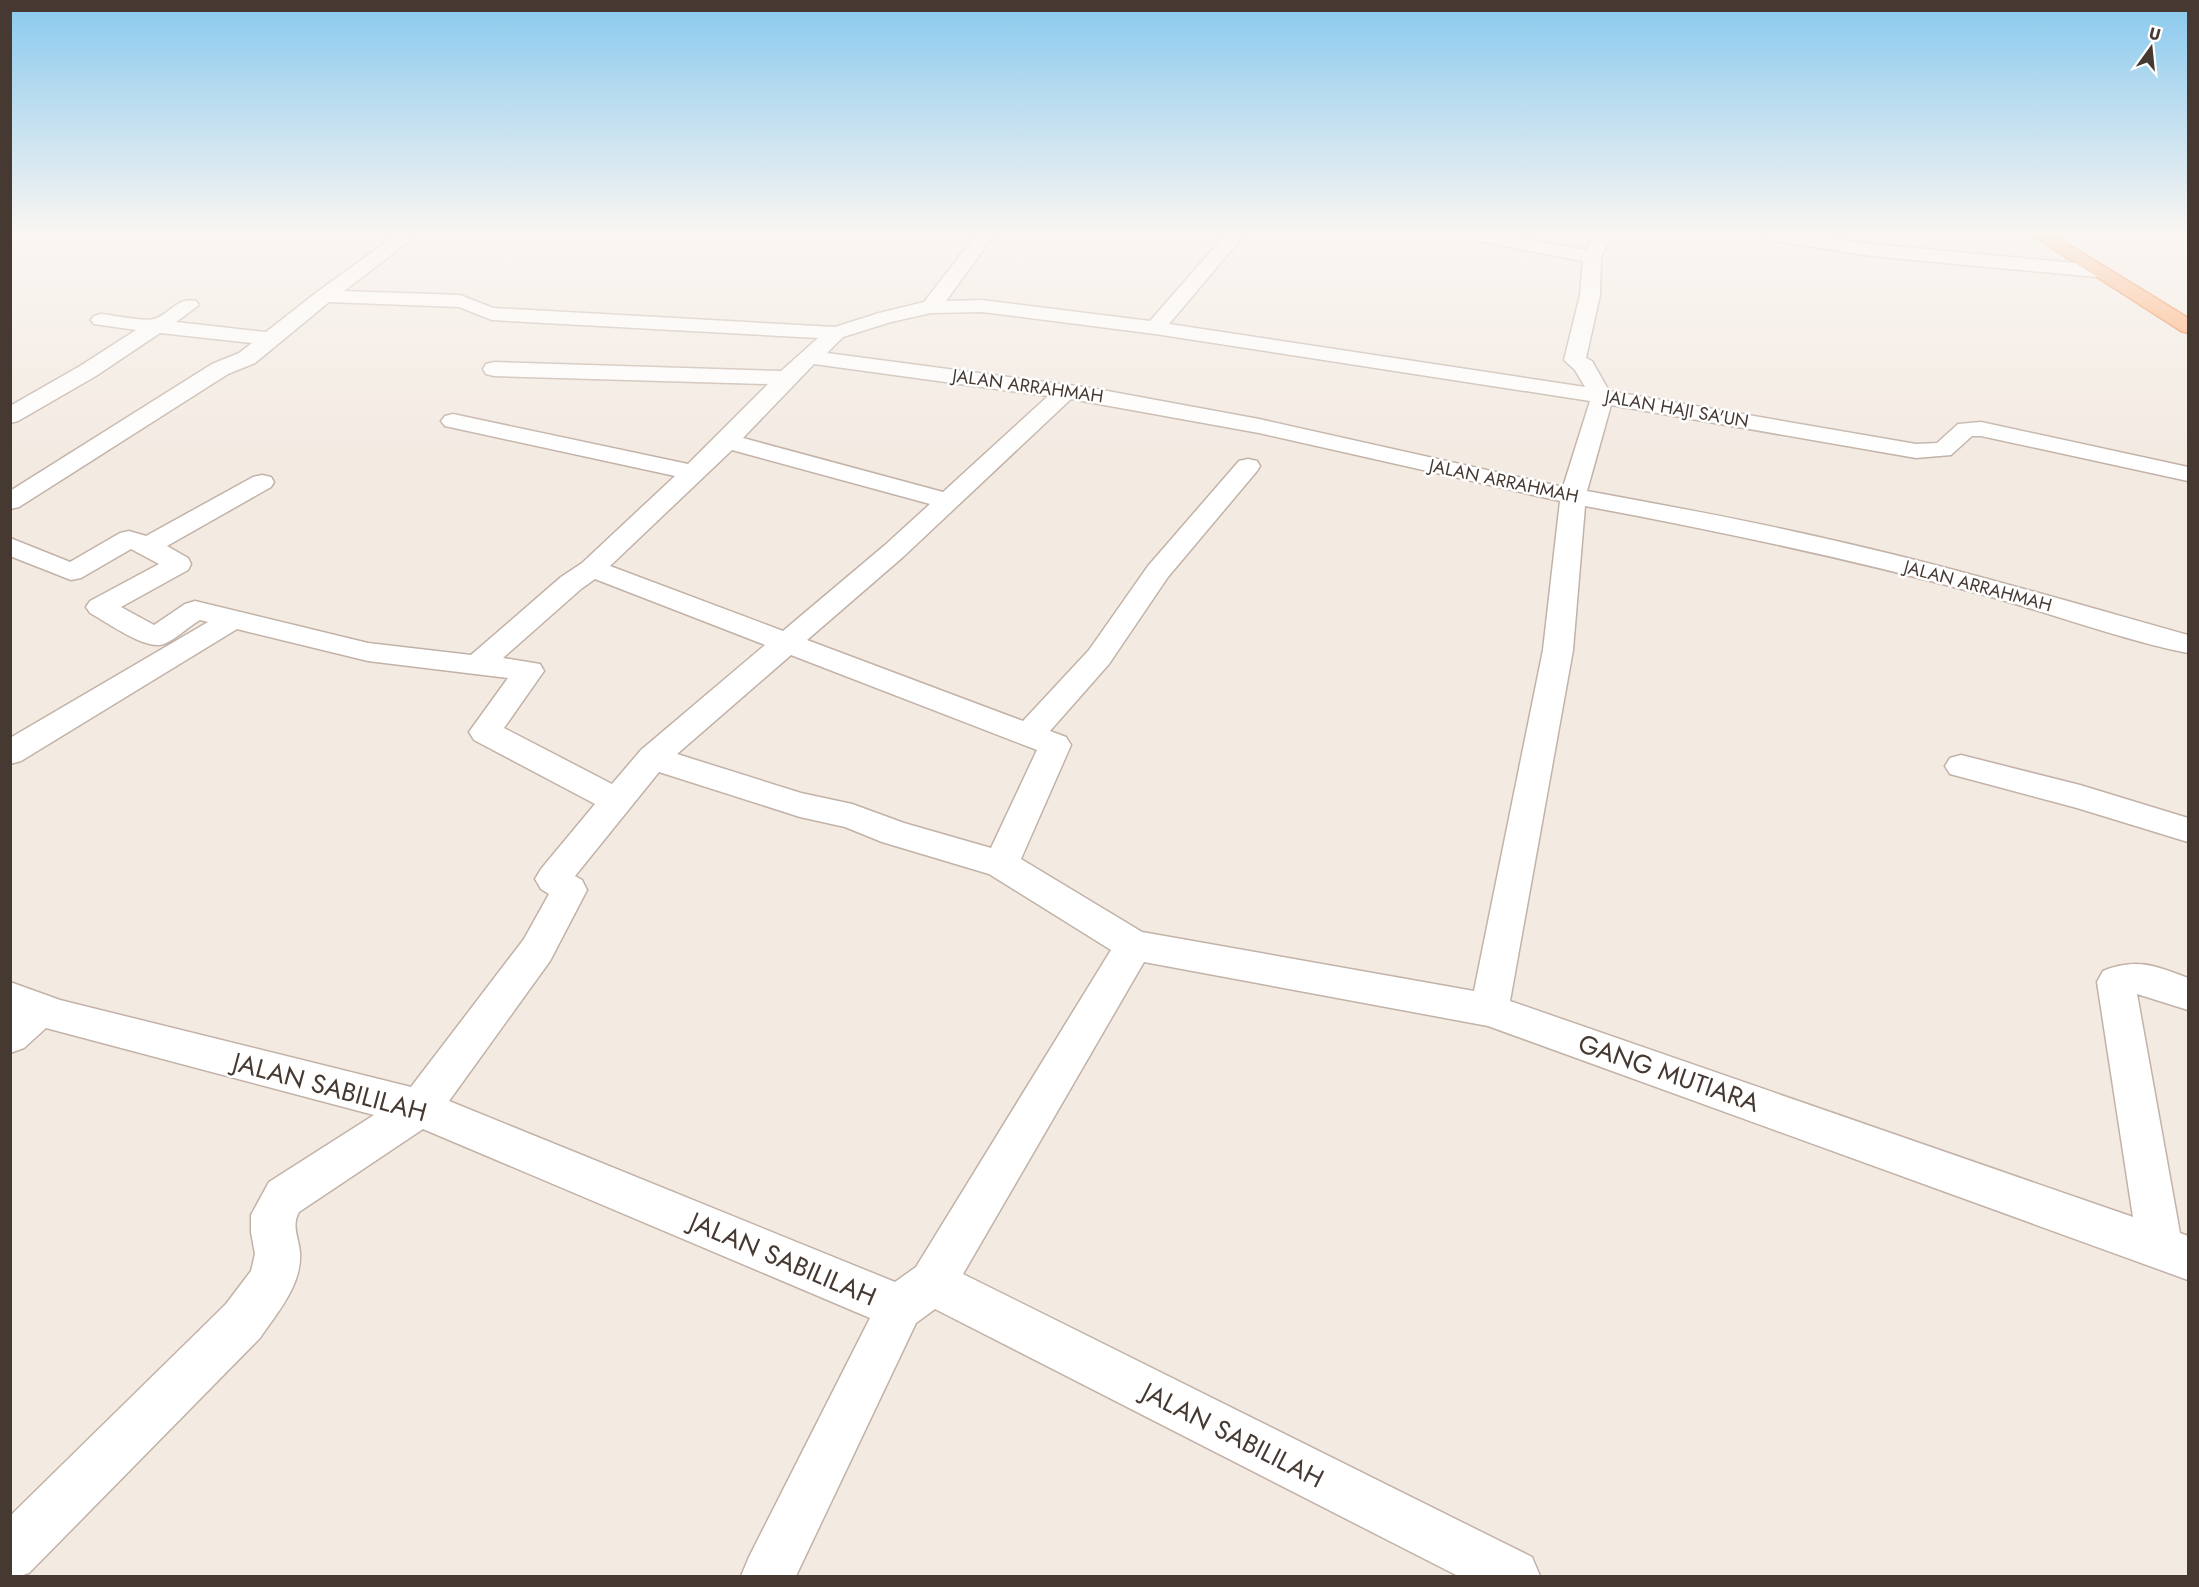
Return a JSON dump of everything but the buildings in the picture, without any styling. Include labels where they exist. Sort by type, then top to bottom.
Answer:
[{"type":"highway","points":[[2159,309],[2188,327]]},
{"type":"street","points":[[10,416],[88,371],[182,309]]},
{"type":"street","points":[[10,502],[220,369],[246,358],[307,309]]},
{"type":"street","points":[[478,309],[492,315],[836,333]]},
{"type":"street","name":"JALAN HAJI SA'UN","points":[[836,333],[886,316],[925,309]]},
{"type":"street","name":"JALAN HAJI SA'UN","points":[[1006,309],[1155,328],[1518,386],[1601,396],[1916,451],[1943,450],[1966,429],[1981,429],[2188,474]]},
{"type":"street","points":[[1155,328],[1171,309]]},
{"type":"street","points":[[1490,1010],[1558,650],[1573,496],[1601,396],[1584,366],[1575,360],[1586,309]]},
{"type":"street","points":[[101,320],[269,339]]},
{"type":"street","points":[[476,666],[571,583],[592,568],[694,473],[786,378],[836,333]]},
{"type":"street","name":"JALAN ARRAHMAH","points":[[812,357],[1066,391],[1259,426],[1573,496],[1713,522],[1833,548],[1998,590],[2188,644]]},
{"type":"street","points":[[494,369],[786,378]]},
{"type":"street","points":[[10,1554],[243,1321],[272,1282],[278,1254],[273,1232],[273,1215],[284,1197],[420,1108],[537,950],[569,890],[553,879],[615,800],[652,758],[894,551],[1066,391]]},
{"type":"street","points":[[453,421],[694,473]]},
{"type":"street","points":[[727,441],[948,501]]},
{"type":"street","points":[[1028,736],[1099,657],[1158,572],[1248,466]]},
{"type":"street","points":[[148,546],[262,482]]},
{"type":"street","points":[[10,546],[71,572],[129,539],[148,546],[178,564],[100,607],[155,637],[195,610],[368,652],[529,671],[484,732],[615,800]]},
{"type":"street","points":[[592,568],[1055,745],[1001,864]]},
{"type":"street","points":[[10,753],[233,618]]},
{"type":"street","points":[[652,758],[800,805],[852,816],[894,833],[1001,864],[1134,945],[916,1295],[768,1576]]},
{"type":"street","points":[[1961,766],[2080,797],[2188,830]]},
{"type":"street","name":"GANG MUTIARA","points":[[1134,945],[1490,1010],[2174,1252]]},
{"type":"street","points":[[2174,1252],[2116,982],[2129,977],[2148,980],[2188,994]]},
{"type":"street","name":"JALAN SABILILAH","points":[[21,1014],[59,1016],[420,1108],[916,1295],[1513,1576]]}]
